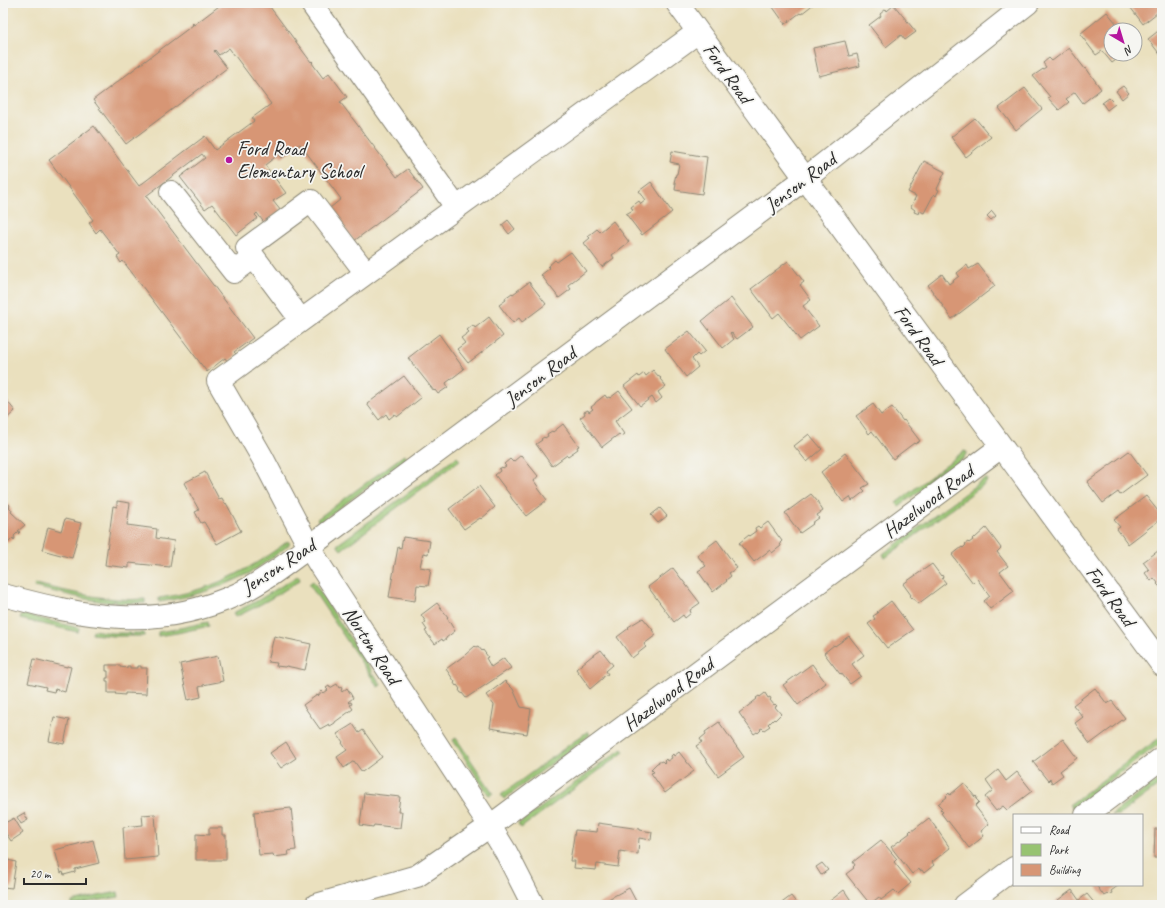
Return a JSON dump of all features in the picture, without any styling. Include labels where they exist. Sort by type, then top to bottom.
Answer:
[{"type":"street","points":[[311,3],[456,208]]},
{"type":"street","name":"Ford Road","points":[[677,3],[1162,665]]},
{"type":"street","name":"Jenson Road","points":[[3,595],[46,606],[99,616],[153,617],[172,615],[209,605],[238,594],[264,579],[806,178],[1028,3]]},
{"type":"street","points":[[366,273],[311,201],[247,248],[301,320],[456,208],[698,32]]},
{"type":"street","points":[[171,192],[234,272],[254,257]]},
{"type":"street","name":"Norton Road","points":[[301,320],[218,381],[262,457],[309,547],[490,826],[506,852],[533,905]]},
{"type":"street","name":"Hazelwood Road","points":[[316,905],[417,876],[490,826],[1001,447]]},
{"type":"street","points":[[1087,814],[1162,758]]},
{"type":"street","points":[[965,905],[1013,869]]},
{"type":"green space","points":[[964,451],[967,452],[963,459],[899,506],[896,503]]},
{"type":"green space","points":[[404,455],[407,458],[319,522],[317,519]]},
{"type":"green space","points":[[457,457],[460,460],[341,550],[337,545]]},
{"type":"green space","points":[[984,479],[987,479],[986,483],[885,558],[883,554]]},
{"type":"green space","points":[[288,541],[290,544],[250,573],[206,591],[159,602],[159,598],[178,595],[211,585],[243,571]]},
{"type":"green space","points":[[299,576],[300,580],[260,605],[235,617],[233,613],[257,601]]},
{"type":"green space","points":[[313,581],[372,672],[371,674],[374,674],[381,685],[378,687],[309,584]]},
{"type":"green space","points":[[35,584],[103,598],[131,600],[145,599],[145,603],[115,603],[115,601],[113,601],[112,603],[86,599],[34,587]]},
{"type":"green space","points":[[22,614],[79,628],[78,632],[20,619]]},
{"type":"green space","points":[[208,622],[209,626],[158,636],[158,632]]},
{"type":"green space","points":[[93,630],[112,633],[130,633],[130,635],[133,633],[144,633],[144,636],[92,634]]},
{"type":"green space","points":[[588,731],[590,735],[504,799],[501,795]]},
{"type":"green space","points":[[1162,736],[1162,742],[1072,808],[1069,805]]},
{"type":"green space","points":[[456,738],[493,793],[490,795],[453,740]]},
{"type":"green space","points":[[622,749],[624,752],[521,828],[518,824]]},
{"type":"green space","points":[[1162,777],[1162,783],[1120,814],[1112,814]]},
{"type":"green space","points":[[118,892],[119,897],[72,905],[72,902]]},
{"type":"building","points":[[223,3],[267,3],[311,62],[313,62],[312,63],[323,78],[329,73],[347,97],[340,102],[397,177],[408,169],[423,189],[354,241],[330,208],[341,199],[300,144],[282,158],[279,154],[265,165],[286,193],[273,201],[281,211],[265,224],[257,213],[255,215],[258,218],[236,235],[212,204],[205,209],[180,177],[205,158],[202,154],[146,196],[253,338],[234,352],[237,355],[228,362],[225,358],[207,372],[123,261],[121,263],[117,257],[120,255],[100,229],[96,233],[89,223],[93,220],[49,160],[94,126],[139,186],[205,136],[215,150],[254,121],[252,118],[271,104],[229,48],[219,55],[215,50],[214,51],[227,68],[126,144],[93,100],[193,25],[193,23],[194,25]]},
{"type":"building","points":[[770,3],[815,3],[785,24]]},
{"type":"building","points":[[1127,3],[1162,3],[1162,9],[1143,24],[1143,22]]},
{"type":"building","points":[[894,5],[916,32],[905,40],[901,35],[886,47],[869,25],[881,16],[880,14],[886,9],[887,11]]},
{"type":"building","points":[[1107,12],[1115,22],[1103,22],[1103,52],[1102,51],[1096,55],[1080,34]]},
{"type":"building","points":[[1162,28],[1162,57],[1148,39]]},
{"type":"building","points":[[845,41],[849,56],[857,54],[860,66],[819,76],[813,48]]},
{"type":"building","points":[[1069,48],[1101,89],[1083,103],[1075,92],[1066,99],[1069,102],[1059,110],[1048,98],[1050,97],[1033,76],[1046,67],[1043,63],[1049,58],[1052,61]]},
{"type":"building","points":[[1123,86],[1129,93],[1122,99],[1116,91]]},
{"type":"building","points":[[1025,88],[1042,109],[1016,130],[999,108]]},
{"type":"building","points":[[1109,98],[1115,104],[1107,110],[1102,103]]},
{"type":"building","points":[[975,118],[991,137],[966,157],[951,137]]},
{"type":"building","points":[[672,151],[707,157],[702,194],[675,190],[676,183],[674,183],[679,164],[670,162]]},
{"type":"building","points":[[924,161],[945,172],[937,189],[939,190],[936,196],[934,194],[924,213],[920,211],[919,214],[914,212],[915,210],[911,207],[916,196],[908,192]]},
{"type":"building","points":[[651,182],[672,212],[642,235],[626,214],[633,210],[631,207],[639,201],[641,204],[646,200],[639,191]]},
{"type":"building","points":[[992,211],[996,216],[991,220],[987,216]]},
{"type":"building","points":[[508,220],[515,229],[509,234],[502,225]]},
{"type":"building","points":[[613,221],[629,242],[612,255],[614,258],[602,267],[584,243],[590,238],[588,236],[597,229],[600,232]]},
{"type":"building","points":[[571,252],[586,271],[568,285],[571,289],[559,298],[541,275],[550,268],[548,266],[555,260],[557,262]]},
{"type":"building","points":[[788,261],[804,282],[800,285],[811,300],[803,306],[819,326],[800,340],[779,313],[773,318],[751,289]]},
{"type":"building","points":[[978,264],[995,286],[952,319],[928,285],[942,274],[949,284],[959,276],[957,273],[967,265],[969,269]]},
{"type":"building","points":[[529,282],[546,304],[522,322],[519,318],[513,323],[499,305],[506,300],[505,298]]},
{"type":"building","points":[[731,298],[753,327],[737,339],[731,332],[730,333],[734,339],[723,348],[702,321]]},
{"type":"building","points":[[489,317],[503,336],[468,363],[457,349],[465,343],[461,338],[469,332],[467,330],[473,325],[475,328]]},
{"type":"building","points":[[689,331],[705,351],[699,356],[697,354],[692,359],[698,367],[686,377],[665,349]]},
{"type":"building","points":[[439,334],[464,369],[446,383],[448,387],[438,394],[408,358]]},
{"type":"building","points":[[653,370],[666,386],[658,392],[662,398],[656,403],[652,397],[640,406],[624,386],[638,375],[639,377],[644,373],[646,376]]},
{"type":"building","points":[[404,376],[421,398],[397,417],[395,414],[389,419],[386,414],[379,420],[367,404]]},
{"type":"building","points":[[619,391],[632,408],[615,421],[624,434],[621,436],[619,434],[602,447],[580,418],[585,414],[584,412],[588,410],[589,412],[593,409],[591,407],[605,395],[607,398],[610,398]]},
{"type":"building","points":[[3,393],[5,396],[4,397],[15,411],[3,422]]},
{"type":"building","points":[[873,404],[881,415],[892,407],[920,441],[915,444],[914,443],[893,459],[872,431],[869,434],[856,416]]},
{"type":"building","points":[[563,424],[579,446],[577,447],[578,449],[552,466],[536,444],[544,437],[545,438],[548,436],[547,434],[552,431],[553,432]]},
{"type":"building","points":[[809,434],[822,449],[807,462],[794,446]]},
{"type":"building","points":[[1129,451],[1147,475],[1120,495],[1118,492],[1103,503],[1087,482]]},
{"type":"building","points":[[845,453],[869,484],[862,488],[865,491],[852,501],[850,497],[843,502],[821,472]]},
{"type":"building","points":[[521,455],[538,476],[534,481],[547,500],[526,516],[495,475],[500,471],[499,469],[506,466],[504,464],[510,459],[513,462]]},
{"type":"building","points":[[205,472],[219,499],[222,498],[225,504],[226,503],[241,531],[217,544],[204,522],[201,523],[195,512],[199,510],[184,483]]},
{"type":"building","points":[[479,486],[495,507],[481,519],[480,518],[464,529],[449,509]]},
{"type":"building","points":[[811,494],[823,511],[817,515],[819,518],[812,523],[813,524],[800,533],[785,513]]},
{"type":"building","points":[[1146,496],[1162,518],[1128,544],[1117,529],[1120,527],[1114,520]]},
{"type":"building","points":[[117,501],[130,503],[127,525],[157,529],[156,538],[174,541],[170,567],[129,563],[129,568],[105,565],[113,506],[117,507]]},
{"type":"building","points":[[3,502],[7,505],[9,504],[9,507],[12,510],[11,512],[25,525],[18,531],[20,532],[18,534],[17,533],[14,536],[14,540],[13,538],[8,543],[4,539],[3,541]]},
{"type":"building","points":[[660,508],[667,516],[658,523],[651,515]]},
{"type":"building","points":[[65,519],[81,523],[72,558],[42,550],[48,527],[61,531]]},
{"type":"building","points":[[768,522],[782,541],[780,543],[781,546],[772,553],[770,550],[754,562],[739,543],[756,531],[755,528],[758,526],[760,528]]},
{"type":"building","points":[[986,528],[1001,548],[997,552],[1008,566],[1000,572],[1014,591],[990,609],[984,601],[990,596],[977,579],[973,583],[952,555],[962,547],[963,548],[966,545],[965,544],[973,540],[972,539],[974,537],[975,538]]},
{"type":"building","points":[[403,537],[430,541],[428,554],[423,553],[420,567],[431,569],[428,586],[417,585],[415,601],[389,597],[398,547],[401,548]]},
{"type":"building","points":[[717,540],[737,568],[729,573],[731,576],[726,580],[727,581],[713,592],[698,571],[706,566],[697,555]]},
{"type":"building","points":[[1162,548],[1162,589],[1154,578],[1151,581],[1145,573],[1149,570],[1143,562]]},
{"type":"building","points":[[932,564],[941,576],[942,575],[942,578],[946,583],[918,604],[912,597],[911,598],[911,595],[903,584]]},
{"type":"building","points":[[673,568],[700,603],[690,610],[691,613],[685,618],[683,615],[674,622],[648,587]]},
{"type":"building","points":[[891,601],[913,630],[887,648],[868,624],[875,619],[873,616],[878,613],[877,612]]},
{"type":"building","points":[[437,603],[448,617],[447,618],[455,631],[443,641],[442,639],[435,644],[425,631],[427,630],[423,624],[426,622],[421,615]]},
{"type":"building","points":[[643,618],[656,635],[644,644],[646,647],[632,658],[617,637],[629,628],[628,627]]},
{"type":"building","points":[[274,636],[311,644],[305,670],[286,666],[276,666],[277,663],[268,662]]},
{"type":"building","points":[[849,636],[864,655],[852,664],[861,676],[850,684],[841,673],[840,674],[824,653]]},
{"type":"building","points":[[475,646],[478,646],[482,651],[483,650],[488,657],[486,658],[491,667],[504,658],[511,668],[466,698],[461,693],[457,685],[456,686],[446,669]]},
{"type":"building","points":[[601,650],[613,665],[606,671],[608,674],[590,689],[576,669]]},
{"type":"building","points":[[218,656],[223,681],[199,687],[201,697],[188,700],[180,664]]},
{"type":"building","points":[[34,659],[71,667],[65,692],[55,689],[54,692],[45,690],[46,687],[28,683]]},
{"type":"building","points":[[812,664],[826,683],[798,705],[783,685]]},
{"type":"building","points":[[106,665],[120,665],[120,667],[127,668],[127,666],[130,666],[130,668],[138,668],[138,666],[141,666],[141,668],[147,668],[146,694],[125,693],[125,695],[108,693],[108,681],[106,681],[106,678],[108,678],[108,671],[106,671]]},
{"type":"building","points":[[505,681],[513,689],[521,707],[531,709],[527,734],[490,728],[494,705],[486,695]]},
{"type":"building","points":[[337,684],[339,688],[341,687],[342,692],[347,688],[353,698],[348,702],[351,702],[352,704],[350,705],[353,709],[335,723],[330,726],[329,724],[320,729],[303,705],[317,695],[318,696],[322,691],[324,693],[328,690],[326,688],[329,686],[330,688]]},
{"type":"building","points":[[1095,688],[1107,704],[1112,701],[1125,718],[1090,744],[1075,723],[1083,717],[1073,705]]},
{"type":"building","points":[[765,693],[768,698],[770,697],[770,700],[774,705],[775,704],[777,706],[775,707],[781,714],[768,724],[770,726],[764,730],[762,728],[760,729],[761,730],[758,733],[757,732],[754,734],[739,713],[757,699],[756,698]]},
{"type":"building","points":[[54,717],[69,720],[64,744],[49,741]]},
{"type":"building","points":[[719,722],[744,757],[718,776],[696,746],[702,742],[700,739],[706,734],[705,732]]},
{"type":"building","points":[[353,724],[359,733],[363,730],[382,757],[362,772],[354,761],[344,768],[337,757],[347,750],[337,734]]},
{"type":"building","points":[[1063,739],[1077,758],[1060,771],[1063,775],[1052,783],[1050,779],[1048,781],[1033,762]]},
{"type":"building","points":[[286,742],[296,758],[281,768],[270,753]]},
{"type":"building","points":[[679,752],[694,771],[665,793],[651,773],[654,772],[651,769],[657,763],[662,761],[664,763],[666,759],[667,761],[672,758],[671,756],[673,754],[674,756]]},
{"type":"building","points":[[998,770],[1006,781],[1017,772],[1032,791],[1007,810],[1003,806],[996,811],[985,797],[993,790],[986,780]]},
{"type":"building","points":[[964,783],[975,797],[977,797],[976,799],[979,802],[975,806],[989,824],[981,831],[984,836],[969,848],[941,813],[943,812],[940,809],[942,808],[938,804],[947,797],[946,796],[949,793],[950,795]]},
{"type":"building","points":[[364,793],[400,797],[398,812],[402,812],[400,828],[360,825]]},
{"type":"building","points":[[291,808],[296,850],[288,851],[289,855],[274,857],[273,854],[259,855],[254,812]]},
{"type":"building","points":[[24,813],[28,820],[21,824],[17,817]]},
{"type":"building","points":[[155,814],[158,857],[125,860],[123,827],[143,825],[142,815]]},
{"type":"building","points":[[14,818],[23,833],[11,841],[3,829],[3,824]]},
{"type":"building","points":[[929,818],[950,848],[932,862],[934,865],[924,873],[919,869],[912,874],[891,847],[910,833],[909,832],[911,830],[912,831]]},
{"type":"building","points":[[598,823],[652,832],[651,840],[639,838],[638,854],[620,851],[618,867],[597,864],[596,870],[574,868],[575,861],[570,861],[575,830],[597,832]]},
{"type":"building","points":[[209,828],[222,828],[222,835],[226,835],[226,860],[196,860],[196,834],[209,835]]},
{"type":"building","points":[[1155,829],[1162,829],[1162,858],[1154,858]]},
{"type":"building","points":[[93,840],[99,863],[75,869],[75,872],[64,875],[63,872],[61,873],[55,850]]},
{"type":"building","points":[[881,840],[897,859],[894,862],[911,883],[898,894],[894,890],[881,900],[879,897],[870,904],[846,874],[854,868],[853,867],[855,865],[853,862]]},
{"type":"building","points":[[4,859],[16,862],[12,888],[3,887]]},
{"type":"building","points":[[822,863],[828,870],[821,875],[816,867]]},
{"type":"building","points":[[1097,886],[1118,886],[1111,891],[1112,893],[1104,896]]},
{"type":"building","points":[[629,888],[638,905],[597,905]]},
{"type":"building","points":[[844,890],[854,905],[819,905],[824,901],[826,904]]},
{"type":"building","points":[[1072,890],[1079,900],[1087,894],[1096,905],[1051,905]]},
{"type":"building","points":[[791,896],[798,905],[779,905]]},
{"type":"place","name":"Ford Road Elementary School","points":[[229,160]]}]
